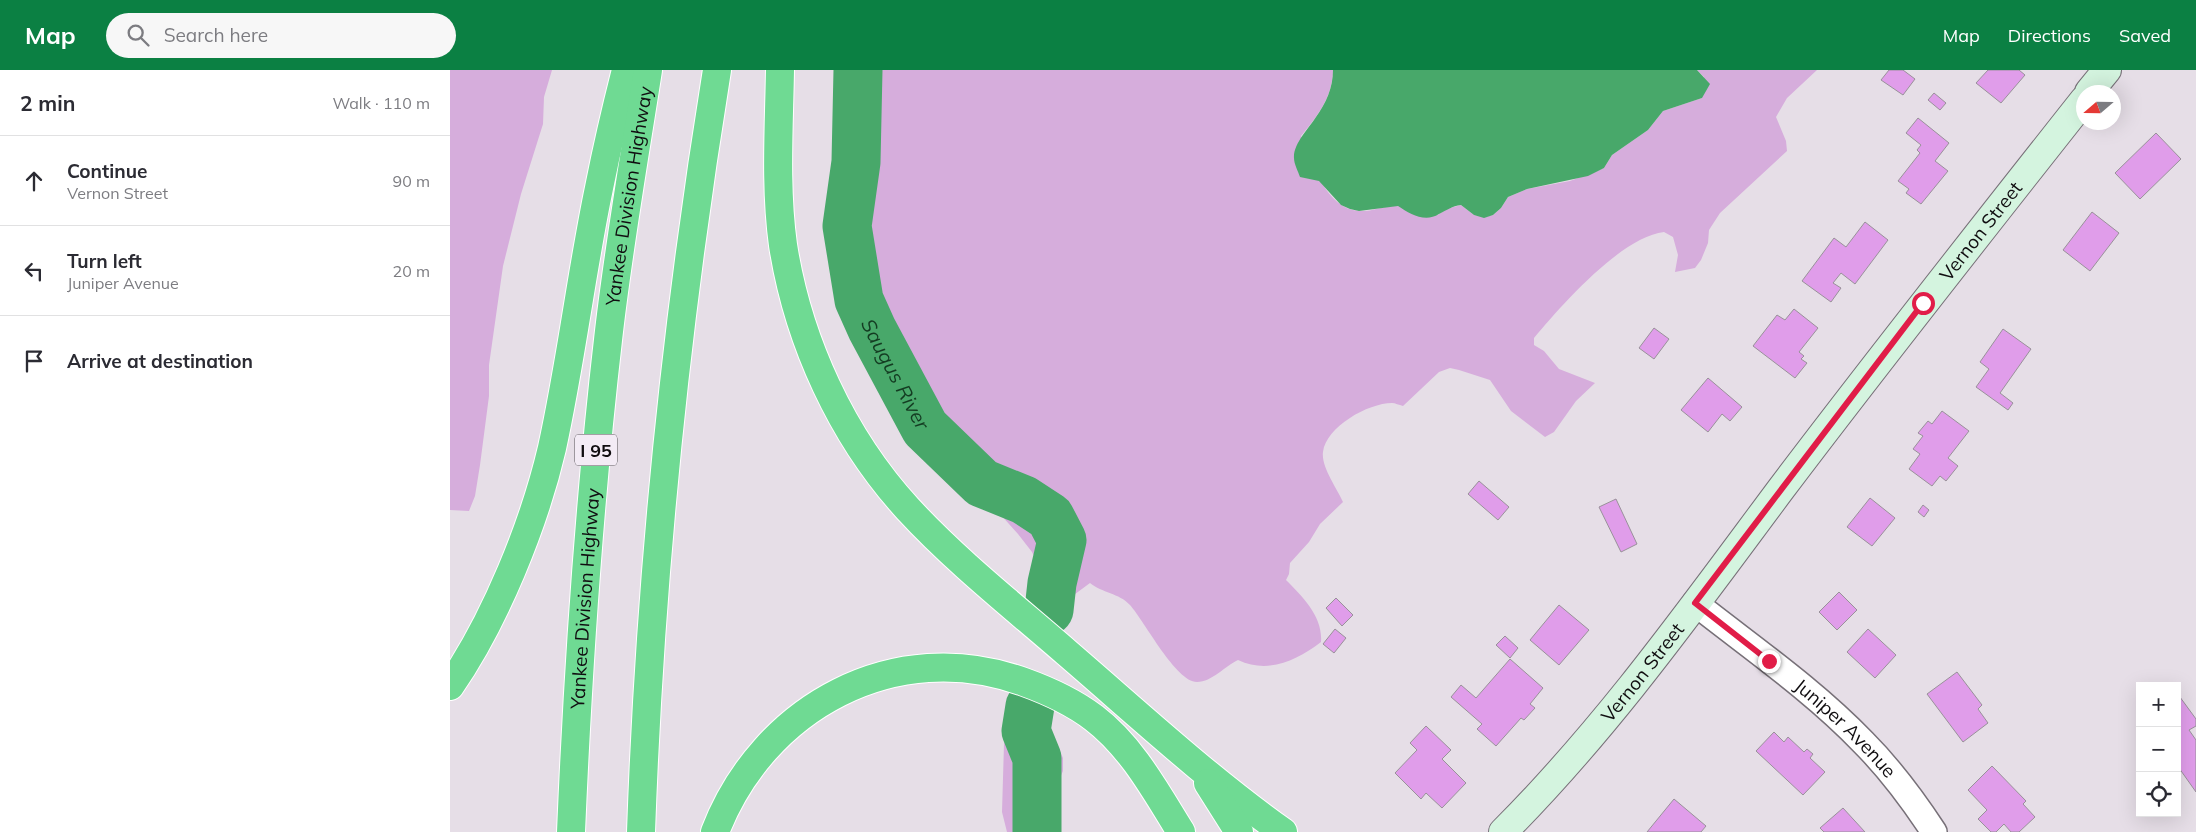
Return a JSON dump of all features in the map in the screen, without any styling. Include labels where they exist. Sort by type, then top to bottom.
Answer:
[{"type":"highway","points":[[450,686],[477,642],[498,598],[526,532],[541,488],[552,449],[599,188],[626,70]]},
{"type":"highway","name":"Yankee Division Highway","points":[[571,832],[576,711],[594,472],[613,302],[648,70]]},
{"type":"highway","points":[[641,832],[652,619],[661,504],[690,251],[717,70]]},
{"type":"highway","points":[[780,70],[779,204],[788,270],[800,316],[814,357],[830,394],[846,423],[884,480],[931,533],[1184,753],[1283,832]]},
{"type":"highway","points":[[715,832],[733,794],[750,769],[770,744],[803,714],[838,692],[879,676],[906,670],[942,667],[990,671],[1032,684],[1070,701],[1095,719],[1115,737],[1137,764],[1180,832]]},
{"type":"highway","points":[[1184,753],[1220,799],[1239,832]]},
{"type":"highway","points":[[1164,806],[1174,832]]},
{"type":"main road","points":[[2095,85],[2107,70]]},
{"type":"main road","name":"Vernon Street","points":[[1503,832],[1537,798],[1616,705],[1923,303],[2076,110]]},
{"type":"street","name":"Juniper Avenue","points":[[1695,603],[1825,706],[1889,771],[1934,832]]},
{"type":"shaded area","points":[[450,70],[552,70],[544,97],[543,124],[521,194],[503,266],[489,365],[489,396],[480,465],[475,496],[469,511],[450,510]]},
{"type":"shaded area","points":[[847,70],[1333,70],[1330,89],[1323,106],[1301,136],[1321,182],[1337,202],[1347,208],[1359,211],[1397,206],[1438,215],[1446,209],[1461,205],[1474,215],[1484,217],[1493,215],[1501,208],[1508,197],[1527,189],[1570,181],[1604,168],[1612,155],[1648,130],[1663,111],[1702,98],[1704,77],[1697,70],[1817,70],[1787,98],[1776,117],[1786,141],[1787,151],[1720,213],[1709,230],[1708,243],[1701,260],[1695,268],[1675,272],[1678,255],[1673,237],[1664,232],[1647,237],[1629,246],[1593,275],[1534,338],[1534,345],[1544,351],[1559,369],[1595,383],[1576,401],[1554,432],[1545,437],[1511,411],[1490,380],[1450,368],[1439,372],[1403,406],[1392,403],[1372,407],[1360,412],[1340,426],[1326,443],[1323,458],[1327,471],[1343,502],[1320,524],[1309,542],[1290,563],[1289,574],[1286,580],[1311,608],[1319,624],[1321,642],[1302,655],[1281,663],[1260,666],[1238,660],[1213,677],[1197,682],[1180,672],[1161,650],[1130,605],[1121,598],[1090,583],[1063,603],[1058,584],[1041,570],[1032,552],[1018,534],[1000,514],[966,483],[926,433],[916,416],[899,376],[867,334],[856,286],[842,251],[840,225],[847,133]]},
{"type":"shaded area","points":[[1333,70],[1697,70],[1710,84],[1702,98],[1663,111],[1648,130],[1612,155],[1604,168],[1588,176],[1527,189],[1508,197],[1501,208],[1493,215],[1484,218],[1474,215],[1461,205],[1452,207],[1434,217],[1423,218],[1398,206],[1359,211],[1350,209],[1341,205],[1319,181],[1300,177],[1295,165],[1294,153],[1302,136],[1326,101],[1332,83]]},
{"type":"shaded area","points":[[1029,720],[1040,721],[1050,729],[1063,758],[1063,771],[1056,787],[1052,804],[1054,832],[1007,832],[1002,812],[1004,744],[1009,732],[1020,722]]},
{"type":"building","points":[[1889,70],[1903,70],[1915,79],[1903,95],[1881,80]]},
{"type":"building","points":[[1988,70],[2019,70],[2025,75],[2001,103],[1976,83]]},
{"type":"building","points":[[1934,93],[1946,103],[1940,110],[1928,100]]},
{"type":"building","points":[[1918,118],[1949,143],[1935,161],[1948,171],[1921,204],[1906,193],[1909,189],[1898,181],[1920,153],[1917,150],[1921,145],[1906,133]]},
{"type":"building","points":[[2156,133],[2181,159],[2140,199],[2115,173]]},
{"type":"building","points":[[2092,212],[2119,233],[2090,271],[2063,250]]},
{"type":"building","points":[[1865,222],[1888,240],[1855,284],[1841,273],[1833,283],[1841,288],[1831,302],[1802,281],[1834,238],[1846,247]]},
{"type":"building","points":[[1794,309],[1818,328],[1799,352],[1804,356],[1801,359],[1807,363],[1795,378],[1753,346],[1777,315],[1785,320]]},
{"type":"building","points":[[1654,328],[1669,339],[1654,359],[1639,348]]},
{"type":"building","points":[[2003,329],[2031,349],[2000,393],[2013,403],[2008,410],[1976,387],[1989,369],[1980,362]]},
{"type":"building","points":[[1708,378],[1742,407],[1730,421],[1722,414],[1708,432],[1681,410]]},
{"type":"building","points":[[1942,411],[1969,431],[1948,458],[1958,466],[1946,481],[1940,476],[1932,486],[1909,469],[1920,454],[1913,449],[1923,436],[1918,433],[1928,421],[1932,424]]},
{"type":"building","points":[[1479,481],[1509,507],[1498,520],[1468,494]]},
{"type":"building","points":[[1870,498],[1895,518],[1872,546],[1847,527]]},
{"type":"building","points":[[1616,499],[1637,544],[1621,552],[1599,507]]},
{"type":"building","points":[[1923,505],[1929,510],[1924,517],[1918,512]]},
{"type":"building","points":[[1839,592],[1857,610],[1837,630],[1819,612]]},
{"type":"building","points":[[1336,598],[1353,615],[1342,626],[1326,608]]},
{"type":"building","points":[[1559,605],[1589,630],[1559,665],[1530,640]]},
{"type":"building","points":[[1335,629],[1346,638],[1334,653],[1323,644]]},
{"type":"building","points":[[1868,629],[1896,655],[1875,678],[1847,652]]},
{"type":"building","points":[[1505,636],[1518,648],[1510,658],[1496,645]]},
{"type":"building","points":[[1510,659],[1543,688],[1530,704],[1535,708],[1524,720],[1521,718],[1496,746],[1477,729],[1482,724],[1451,697],[1461,685],[1476,698]]},
{"type":"building","points":[[1957,672],[1982,705],[1978,709],[1988,723],[1963,742],[1927,694]]},
{"type":"building","points":[[2181,698],[2196,719],[2196,726],[2189,730],[2196,740],[2196,792],[2181,771]]},
{"type":"building","points":[[1426,726],[1451,750],[1442,759],[1466,783],[1442,808],[1426,793],[1421,799],[1395,773],[1417,750],[1410,743]]},
{"type":"building","points":[[1774,732],[1784,742],[1788,737],[1804,752],[1807,749],[1813,754],[1810,758],[1825,772],[1803,795],[1756,751]]},
{"type":"building","points":[[1992,766],[2026,801],[2023,804],[2035,817],[2019,832],[2011,832],[2004,824],[1996,832],[1991,832],[1978,819],[1987,810],[1968,790]]},
{"type":"building","points":[[1674,799],[1706,826],[1701,832],[1647,832]]},
{"type":"building","points":[[1843,808],[1865,832],[1824,832],[1820,828]]},
{"type":"waterway","name":"Saugus River","points":[[858,70],[856,162],[847,226],[859,300],[872,329],[925,428],[982,483],[1024,500],[1050,517],[1062,540],[1052,583],[1049,610]]},
{"type":"waterway","name":"Saugus River","points":[[1030,706],[1026,731],[1037,758],[1037,832]]},
{"type":"route","points":[[1769,661],[1695,603],[1923,303]]}]
